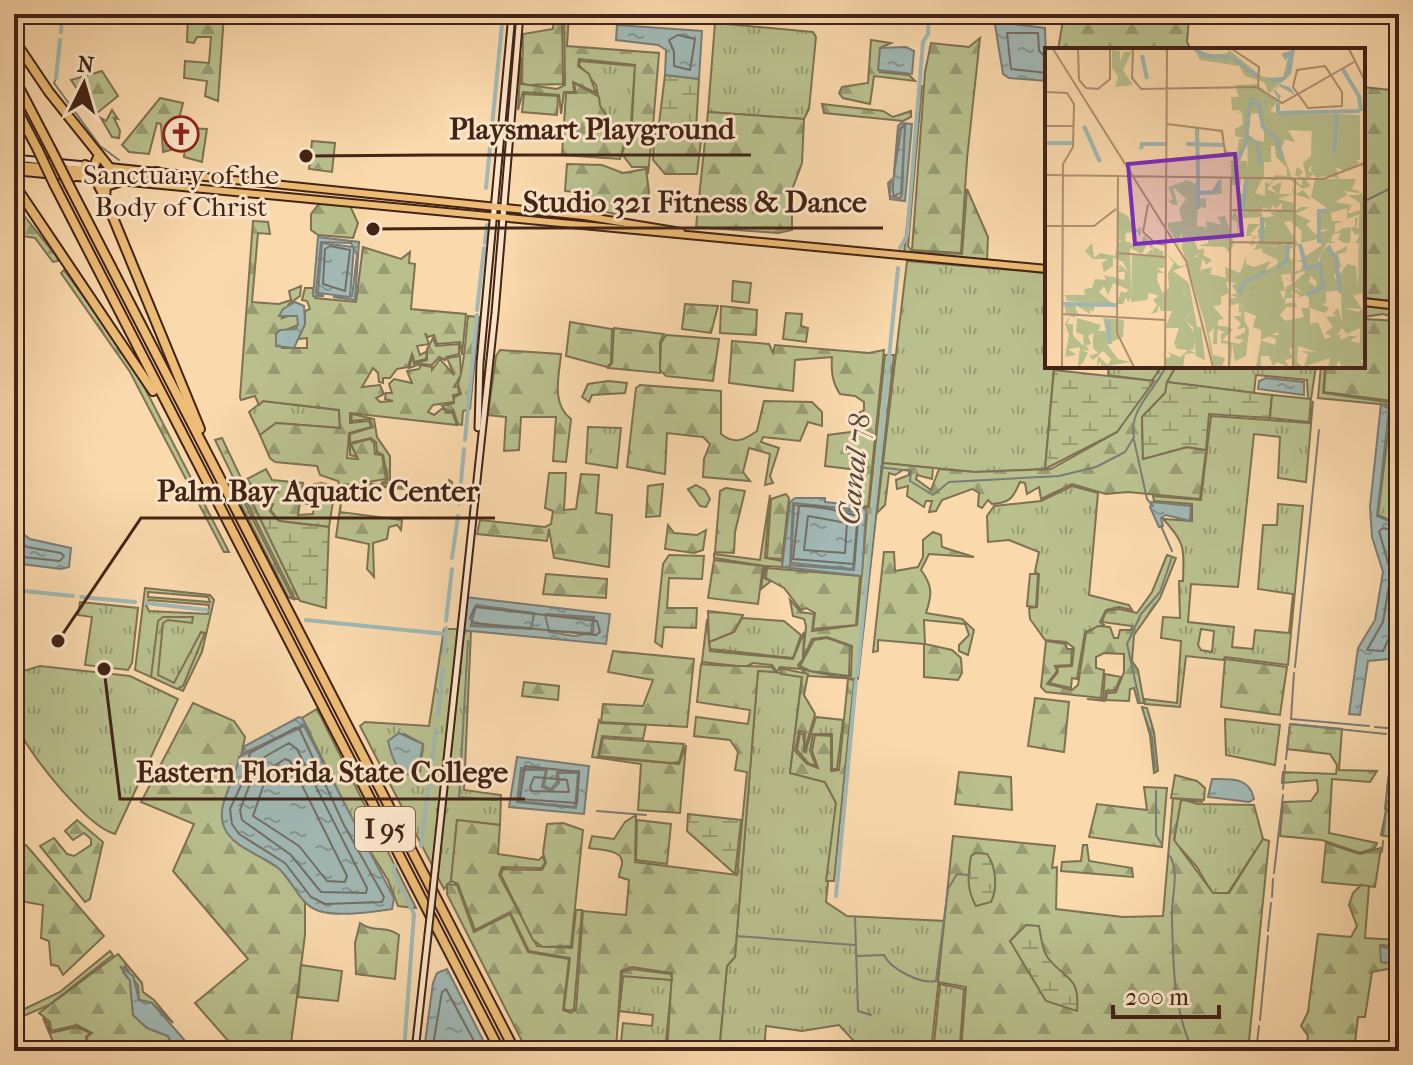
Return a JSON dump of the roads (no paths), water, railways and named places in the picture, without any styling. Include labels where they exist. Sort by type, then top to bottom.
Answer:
[{"type":"highway","points":[[14,40],[93,168],[212,463]]},
{"type":"highway","name":"I 95","points":[[14,78],[70,181],[515,1051]]},
{"type":"highway","name":"I 95","points":[[14,104],[500,1051]]},
{"type":"highway","points":[[16,166],[109,167]]},
{"type":"highway","points":[[70,181],[93,168],[140,175],[157,172]]},
{"type":"highway","points":[[105,198],[106,186],[119,182]]},
{"type":"highway","points":[[14,184],[151,386],[202,475]]},
{"type":"main road","points":[[501,207],[512,14]]},
{"type":"main road","points":[[415,1051],[477,461],[480,363],[500,217],[520,14]]},
{"type":"main road","points":[[508,75],[515,86]]},
{"type":"main road","points":[[16,166],[70,181]]},
{"type":"main road","points":[[109,167],[501,207],[637,223],[703,236]]},
{"type":"main road","points":[[93,168],[119,182],[1045,269]]},
{"type":"main road","points":[[187,186],[203,178]]},
{"type":"main road","points":[[372,204],[388,196]]},
{"type":"main road","points":[[607,228],[633,228],[637,223]]},
{"type":"main road","points":[[1365,302],[1399,306]]},
{"type":"water","points":[[999,17],[1013,24],[1045,28],[1045,81],[1009,78],[1003,74],[995,25]]},
{"type":"water","points":[[617,25],[702,31],[699,79],[665,75],[666,50],[658,45],[616,40]]},
{"type":"water","points":[[906,47],[914,51],[912,74],[878,70],[880,48]]},
{"type":"water","points":[[901,123],[912,124],[905,201],[890,199],[888,183],[891,180],[890,196],[900,198],[905,124],[899,129],[894,173],[898,126]]},
{"type":"water","points":[[905,126],[901,193],[894,196],[895,166],[901,129]]},
{"type":"water","points":[[318,237],[359,242],[355,300],[333,297],[352,296],[357,255],[351,243],[321,242],[316,293],[324,296],[313,296]]},
{"type":"water","points":[[322,243],[354,247],[350,297],[318,293]]},
{"type":"water","points":[[295,302],[304,306],[305,324],[294,348],[276,346],[276,334],[280,330],[295,329],[298,325],[297,316],[279,316],[283,309]]},
{"type":"water","points":[[17,356],[22,363],[22,373],[14,448]]},
{"type":"water","points":[[1266,378],[1304,382],[1304,395],[1258,389],[1259,381]]},
{"type":"water","points":[[1381,404],[1389,409],[1377,516],[1399,525],[1400,612],[1389,659],[1368,661],[1360,715],[1349,714],[1358,648],[1375,620],[1383,572],[1372,537],[1370,507]]},
{"type":"water","points":[[795,498],[825,498],[825,502],[854,505],[866,510],[862,576],[782,567],[790,502]],"holes":[[[793,503],[859,510],[854,570],[790,565]]]},
{"type":"water","points":[[1152,502],[1191,506],[1190,521],[1166,515],[1161,518],[1163,526],[1159,527],[1150,507]]},
{"type":"water","points":[[794,505],[858,512],[853,569],[791,563]]},
{"type":"water","points":[[14,527],[30,539],[71,548],[69,567],[61,569],[14,563]]},
{"type":"water","points":[[465,597],[610,614],[606,644],[461,630]],"holes":[[[476,605],[534,613],[531,629],[471,626]],[[546,614],[594,617],[593,633],[574,636],[549,632]]]},
{"type":"water","points":[[476,606],[534,614],[531,628],[471,625]]},
{"type":"water","points":[[545,615],[593,618],[591,633],[549,631]]},
{"type":"water","points":[[299,717],[311,734],[303,725],[242,754],[245,746]]},
{"type":"water","points":[[304,726],[394,898],[392,909],[336,914],[312,908],[283,872],[233,840],[224,827],[222,810],[239,757]]},
{"type":"water","points":[[399,733],[423,744],[417,775],[405,773],[394,760],[388,741]]},
{"type":"water","points":[[517,757],[589,766],[584,814],[509,807]],"holes":[[[521,768],[547,769],[544,786],[551,789],[557,782],[557,772],[579,771],[576,808],[517,802]]]},
{"type":"water","points":[[522,770],[546,770],[542,787],[551,791],[559,783],[558,773],[578,773],[575,807],[518,801]]},
{"type":"water","points":[[1212,779],[1244,783],[1254,799],[1249,802],[1208,797]]},
{"type":"water","points":[[1380,946],[1399,951],[1399,964],[1381,962]]},
{"type":"water","points":[[120,966],[133,976],[139,1000],[152,1003],[194,1051],[175,1051],[168,1036],[147,1028],[133,1015],[130,981]]},
{"type":"water","points":[[447,969],[485,1044],[478,1051],[424,1050],[433,983],[437,973]]},
{"type":"waterway","points":[[61,32],[62,14]]},
{"type":"waterway","points":[[486,188],[503,14]]},
{"type":"waterway","name":"Canal 78","points":[[900,248],[907,236],[923,42],[928,34],[929,14]]},
{"type":"waterway","points":[[56,78],[60,40]]},
{"type":"waterway","points":[[56,78],[54,83],[100,146],[119,160]]},
{"type":"waterway","points":[[1365,201],[1399,184]]},
{"type":"waterway","points":[[485,243],[487,225]]},
{"type":"waterway","points":[[477,310],[484,248]]},
{"type":"waterway","name":"Canal 78","points":[[857,675],[898,268]]},
{"type":"waterway","points":[[465,440],[477,315]]},
{"type":"waterway","points":[[878,467],[911,471],[910,481],[933,495],[949,482],[1059,476],[1096,467],[1125,452],[1134,437],[1133,427],[1139,409],[1165,368]]},
{"type":"waterway","points":[[1295,667],[1319,430]]},
{"type":"waterway","points":[[1134,440],[1147,499],[1153,506]]},
{"type":"waterway","points":[[459,504],[464,449]]},
{"type":"waterway","points":[[452,558],[458,516]]},
{"type":"waterway","points":[[1161,526],[1172,551]]},
{"type":"waterway","points":[[1140,703],[1127,644],[1141,614],[1160,592],[1172,557]]},
{"type":"waterway","points":[[446,621],[452,569]]},
{"type":"waterway","points":[[14,590],[73,596]]},
{"type":"waterway","points":[[81,597],[135,602]]},
{"type":"waterway","points":[[146,603],[207,610]]},
{"type":"waterway","points":[[306,620],[445,634]]},
{"type":"waterway","points":[[444,656],[446,628]]},
{"type":"waterway","points":[[468,641],[459,797],[496,800]]},
{"type":"waterway","points":[[438,716],[443,668]]},
{"type":"waterway","points":[[1294,673],[1291,719],[1369,726]]},
{"type":"waterway","name":"Canal 78","points":[[836,896],[856,680]]},
{"type":"waterway","points":[[1142,708],[1152,737],[1155,767]]},
{"type":"waterway","points":[[1286,759],[1290,724],[1386,734]]},
{"type":"waterway","points":[[1375,727],[1399,729]]},
{"type":"waterway","points":[[421,846],[436,729]]},
{"type":"waterway","points":[[1387,796],[1394,736]]},
{"type":"waterway","points":[[1283,789],[1285,765]]},
{"type":"waterway","points":[[1156,791],[1156,835],[1161,843]]},
{"type":"waterway","points":[[1274,873],[1283,795]]},
{"type":"waterway","points":[[1383,836],[1387,801]]},
{"type":"waterway","points":[[597,811],[646,815]]},
{"type":"waterway","points":[[1382,852],[1383,841]]},
{"type":"waterway","points":[[1170,856],[1175,878],[1172,917],[1175,986],[1181,1019],[1193,1051]]},
{"type":"waterway","points":[[395,865],[393,871],[414,914],[404,1051]]},
{"type":"waterway","points":[[856,956],[884,955],[907,975],[936,981],[948,889],[957,874],[969,875]]},
{"type":"waterway","points":[[1272,897],[1273,879]]},
{"type":"waterway","points":[[1268,931],[1271,903]]},
{"type":"waterway","points":[[855,917],[858,1011],[871,1015]]},
{"type":"waterway","points":[[736,936],[855,945]]},
{"type":"waterway","points":[[1260,1020],[1268,936]]},
{"type":"waterway","points":[[1256,1051],[1259,1026]]},
{"type":"place","name":"Sanctuary of the Body of Christ","points":[[181,134]]},
{"type":"place","name":"Playsmart Playground","points":[[306,156]]},
{"type":"place","name":"Studio 321 Fitness & Dance","points":[[373,229]]},
{"type":"place","name":"Palm Bay Aquatic Center","points":[[58,641]]},
{"type":"place","name":"Eastern Florida State College","points":[[104,669]]}]
